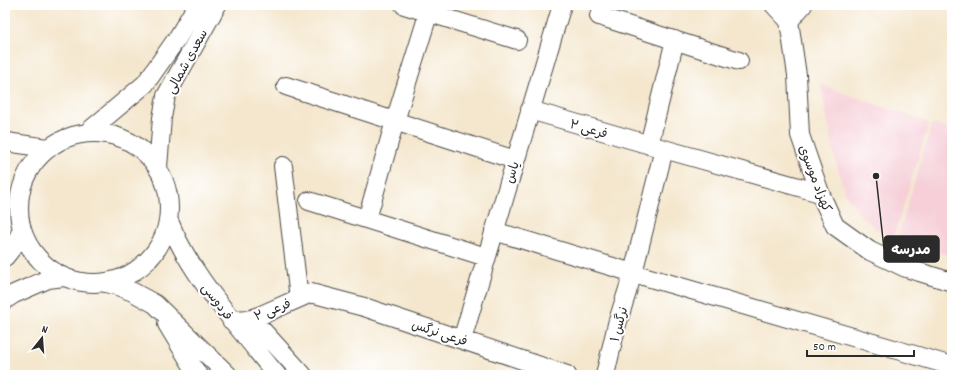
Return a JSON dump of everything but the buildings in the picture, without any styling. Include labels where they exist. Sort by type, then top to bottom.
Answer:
[{"type":"street","name":"سعدی شمالی","points":[[88,132],[128,100],[145,84],[178,37],[197,5]]},
{"type":"street","name":"سعدی شمالی","points":[[158,167],[162,118],[166,96],[217,5]]},
{"type":"street","points":[[404,5],[430,9],[517,40]]},
{"type":"street","name":"یاس","points":[[462,340],[562,5]]},
{"type":"street","points":[[774,5],[789,21],[803,5]]},
{"type":"street","points":[[367,219],[395,120],[430,9]]},
{"type":"street","points":[[599,16],[739,61]]},
{"type":"street","name":"کهزاد موسوی","points":[[789,21],[797,75],[800,135],[820,193],[835,226],[870,251],[906,268],[952,282]]},
{"type":"street","name":"نرگس ۱","points":[[606,375],[617,324],[632,273],[675,40]]},
{"type":"street","points":[[286,86],[515,160]]},
{"type":"street","name":"فرعی ۲","points":[[530,110],[820,193]]},
{"type":"street","points":[[5,257],[16,243],[20,224],[19,191],[29,167],[47,148],[66,137],[88,132],[115,135],[140,147],[158,167],[166,184],[170,202],[169,221],[161,243],[147,262],[127,276],[105,283]]},
{"type":"street","points":[[5,141],[47,148]]},
{"type":"street","points":[[283,166],[305,296]]},
{"type":"street","points":[[5,201],[20,224],[37,259],[64,277],[84,283],[105,283],[115,285],[134,292],[155,304],[228,375]]},
{"type":"street","points":[[309,201],[486,256]]},
{"type":"street","name":"فردوسی","points":[[169,221],[182,250],[199,277],[277,375]]},
{"type":"street","points":[[494,231],[632,273],[952,366]]},
{"type":"street","points":[[5,300],[14,294],[48,279],[64,277]]},
{"type":"street","name":"فرعی ۲","points":[[232,320],[252,319],[305,296]]},
{"type":"street","name":"فرعی نرگس","points":[[305,296],[364,308],[567,375]]},
{"type":"street","points":[[155,304],[198,375]]},
{"type":"street","points":[[252,319],[303,375]]},
{"type":"shaded area","points":[[821,85],[929,123],[894,237],[879,231],[860,215],[845,193],[835,159]]},
{"type":"shaded area","points":[[932,124],[952,130],[952,256],[897,240]]},
{"type":"place","name":"مدرسه","points":[[876,176]]}]
